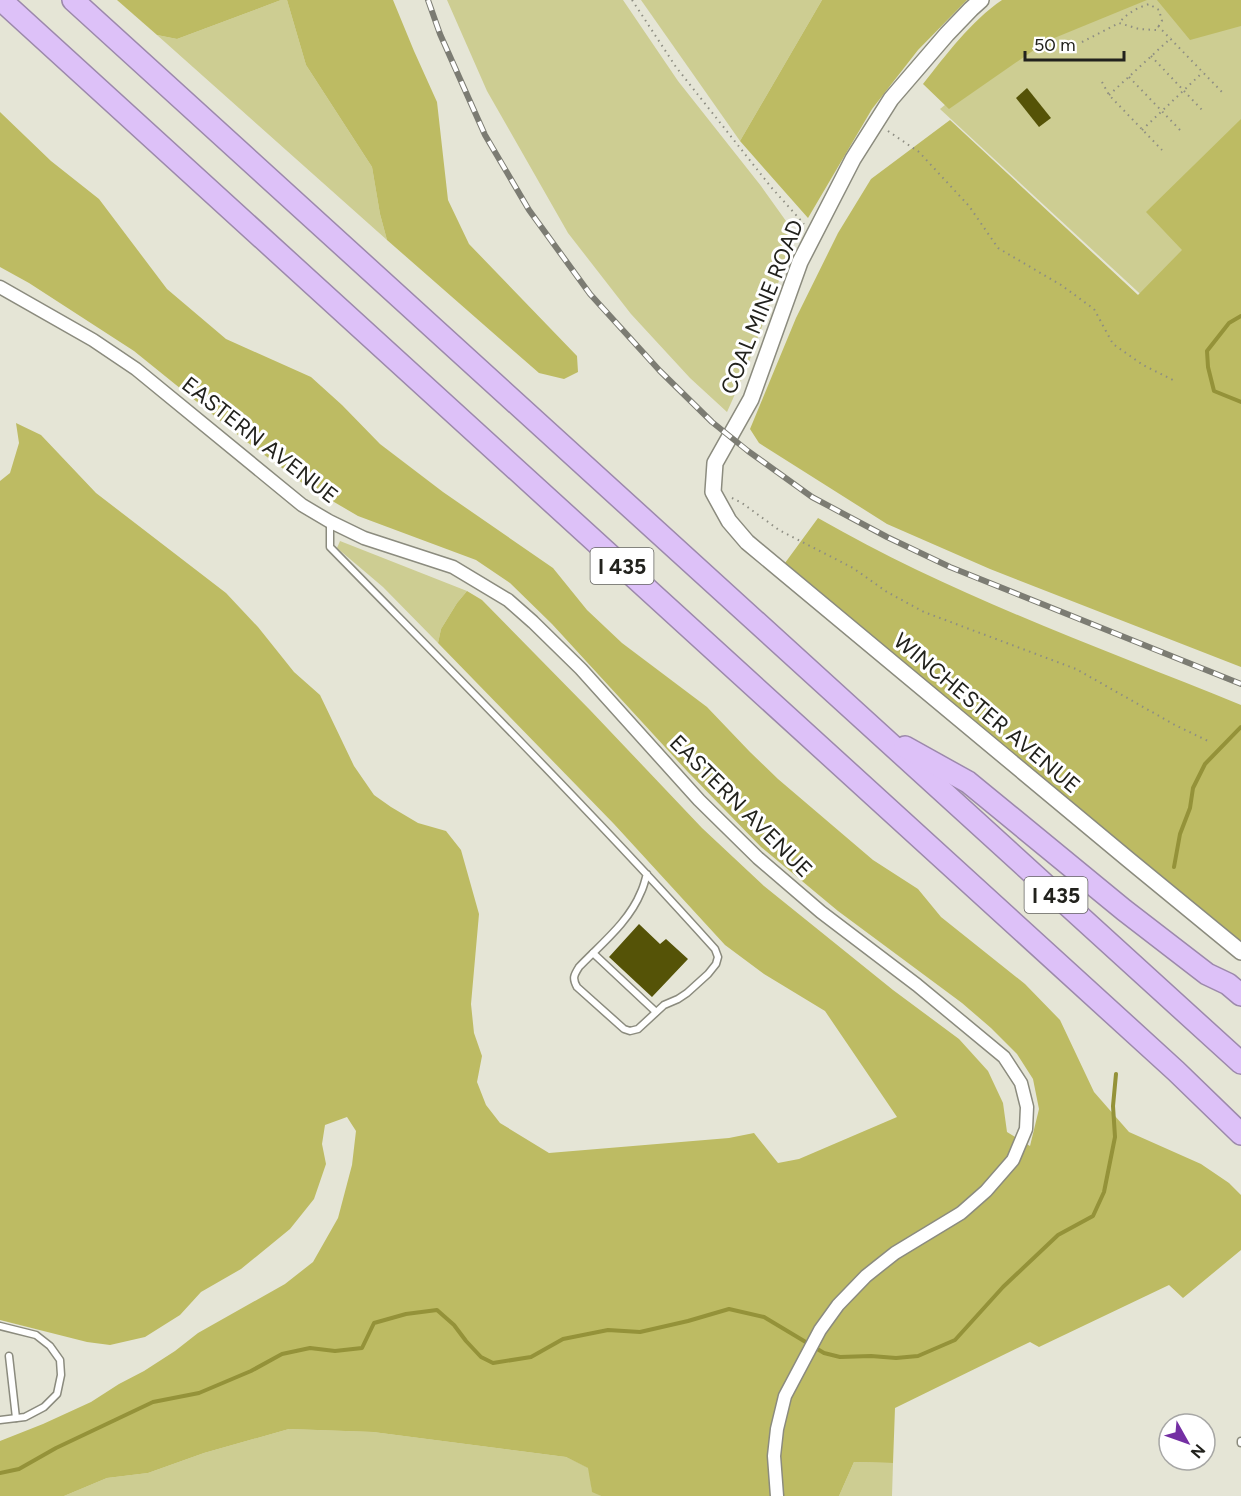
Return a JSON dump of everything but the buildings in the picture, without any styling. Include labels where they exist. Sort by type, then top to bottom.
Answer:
[{"type":"highway","name":"I 435","points":[[2,0],[1167,1062],[1241,1134]]},
{"type":"highway","name":"I 435","points":[[73,0],[1241,1063]]},
{"type":"highway","points":[[871,727],[968,782],[1124,910],[1207,974],[1228,984],[1241,995]]},
{"type":"highway","points":[[1207,974],[1221,993],[1241,1010]]},
{"type":"street","name":"COAL MINE ROAD","points":[[714,492],[715,463],[751,399],[800,262],[853,159],[891,99],[947,34],[981,0]]},
{"type":"street","name":"EASTERN AVENUE","points":[[0,287],[93,340],[136,369],[302,505],[364,538],[453,567],[508,600],[533,621],[581,669],[699,800],[758,858],[821,912],[917,985],[1004,1056],[1021,1083],[1027,1107],[1026,1129],[1013,1160],[986,1191],[961,1213],[895,1253],[866,1276],[838,1305],[820,1330],[785,1395],[777,1429],[774,1456],[777,1496]]},
{"type":"street","name":"WINCHESTER AVENUE","points":[[714,492],[729,521],[747,542],[1241,952]]},
{"type":"lane","points":[[329,521],[330,547],[559,781],[647,874],[715,949],[718,957],[716,964],[708,974],[687,993],[664,1005],[638,1029],[630,1031],[624,1029],[577,987],[574,975],[632,909],[647,874]]},
{"type":"lane","points":[[593,953],[656,1012]]},
{"type":"lane","points":[[0,1326],[36,1335],[50,1346],[60,1360],[61,1375],[57,1394],[44,1407],[25,1417],[0,1420]]},
{"type":"lane","points":[[9,1356],[16,1418]]},
{"type":"path","points":[[633,0],[676,68],[771,187],[814,236]]},
{"type":"path","points":[[1082,42],[1119,23],[1137,8],[1149,4],[1158,10],[1162,21],[1155,30],[1139,29],[1119,23]]},
{"type":"path","points":[[1158,26],[1222,92]]},
{"type":"path","points":[[1109,95],[1171,38]]},
{"type":"path","points":[[1151,56],[1203,111]]},
{"type":"path","points":[[1142,130],[1203,72]]},
{"type":"path","points":[[1129,77],[1181,131]]},
{"type":"path","points":[[1102,82],[1109,95],[1162,150]]},
{"type":"path","points":[[876,123],[919,152],[969,206],[998,248],[1061,285],[1094,309],[1113,344],[1143,365],[1173,380]]},
{"type":"path","points":[[714,492],[742,503],[779,530],[853,568],[887,592],[924,612],[1076,669],[1208,741]]},
{"type":"green space","points":[[281,0],[287,0],[306,65],[372,167],[387,240],[157,35],[177,39]]},
{"type":"green space","points":[[447,0],[623,0],[678,81],[761,186],[796,235],[747,367],[727,412],[690,378],[631,314],[568,233],[487,91]]},
{"type":"green space","points":[[641,0],[822,0],[740,141]]},
{"type":"green space","points":[[1099,0],[1241,0],[1241,212],[1150,303],[940,109],[962,91]]},
{"type":"green space","points":[[340,541],[467,591],[441,629],[438,643],[383,587],[337,548]]},
{"type":"green space","points":[[289,1429],[373,1432],[566,1457],[589,1468],[592,1491],[601,1496],[64,1496],[107,1478],[148,1473],[204,1453]]},
{"type":"green space","points":[[854,1462],[893,1463],[892,1496],[839,1496]]},
{"type":"shaded area","points":[[117,0],[281,0],[177,39],[157,35]]},
{"type":"shaded area","points":[[287,0],[393,0],[437,102],[448,200],[469,244],[577,356],[578,372],[564,379],[539,373],[387,240],[372,167],[306,65]]},
{"type":"shaded area","points":[[822,0],[967,0],[918,50],[872,109],[808,218],[740,141]]},
{"type":"shaded area","points":[[1002,0],[1147,0],[1047,41],[949,109],[923,84],[969,28]]},
{"type":"shaded area","points":[[1157,0],[1241,0],[1241,26],[1190,40]]},
{"type":"shaded area","points":[[0,112],[51,161],[99,199],[167,289],[226,339],[311,377],[380,444],[443,492],[553,568],[587,610],[622,643],[707,707],[778,779],[873,860],[918,889],[941,917],[1025,984],[1060,1020],[1094,1092],[1129,1132],[1201,1164],[1229,1183],[1241,1195],[1241,1250],[1183,1298],[1169,1285],[1039,1347],[1030,1342],[895,1408],[893,1463],[854,1462],[839,1496],[601,1496],[592,1492],[588,1468],[566,1457],[373,1432],[289,1429],[204,1453],[148,1473],[107,1478],[64,1496],[0,1496],[0,1441],[91,1402],[144,1371],[198,1333],[285,1284],[313,1262],[338,1218],[352,1165],[356,1131],[347,1117],[325,1125],[322,1144],[326,1164],[314,1199],[290,1229],[241,1269],[201,1292],[180,1315],[145,1337],[110,1345],[87,1342],[0,1320],[0,481],[10,473],[19,443],[16,423],[41,435],[96,493],[226,593],[258,627],[294,672],[320,695],[354,766],[374,795],[418,823],[446,831],[461,850],[479,914],[471,1004],[474,1033],[482,1056],[477,1082],[486,1105],[500,1123],[549,1153],[729,1138],[754,1133],[778,1163],[799,1159],[897,1117],[825,1011],[764,974],[725,945],[614,824],[438,643],[441,629],[467,591],[482,600],[702,828],[764,886],[893,990],[959,1039],[988,1071],[1003,1103],[1007,1132],[1030,1146],[1039,1109],[1033,1079],[1017,1054],[991,1028],[962,1003],[838,911],[761,847],[687,771],[552,624],[510,583],[476,560],[358,516],[305,485],[243,439],[134,351],[29,283],[0,267]]},
{"type":"shaded area","points":[[1241,119],[1241,667],[990,569],[887,524],[759,443],[750,429],[796,318],[838,233],[871,179],[950,120],[1138,295],[1182,250],[1146,212]]},
{"type":"shaded area","points":[[818,518],[869,546],[973,596],[1241,705],[1241,942],[785,563]]},
{"type":"waterway","points":[[1241,316],[1229,323],[1207,351],[1214,391],[1241,402]]},
{"type":"waterway","points":[[1174,867],[1180,834],[1190,808],[1193,788],[1205,764],[1241,727]]},
{"type":"waterway","points":[[0,1473],[19,1469],[56,1448],[153,1402],[199,1393],[251,1371],[282,1354],[310,1348],[335,1351],[362,1348],[374,1323],[406,1314],[437,1310],[454,1325],[481,1357],[493,1363],[531,1357],[563,1339],[608,1330],[640,1332],[729,1309],[764,1317],[824,1353],[840,1357],[918,1356],[955,1340],[1003,1287],[1058,1235],[1093,1216],[1104,1192],[1115,1137],[1113,1106],[1116,1074]]},
{"type":"railway","points":[[428,0],[440,34],[485,135],[529,210],[590,294],[660,371],[712,422],[812,497],[887,537],[950,567],[1241,684]]}]
